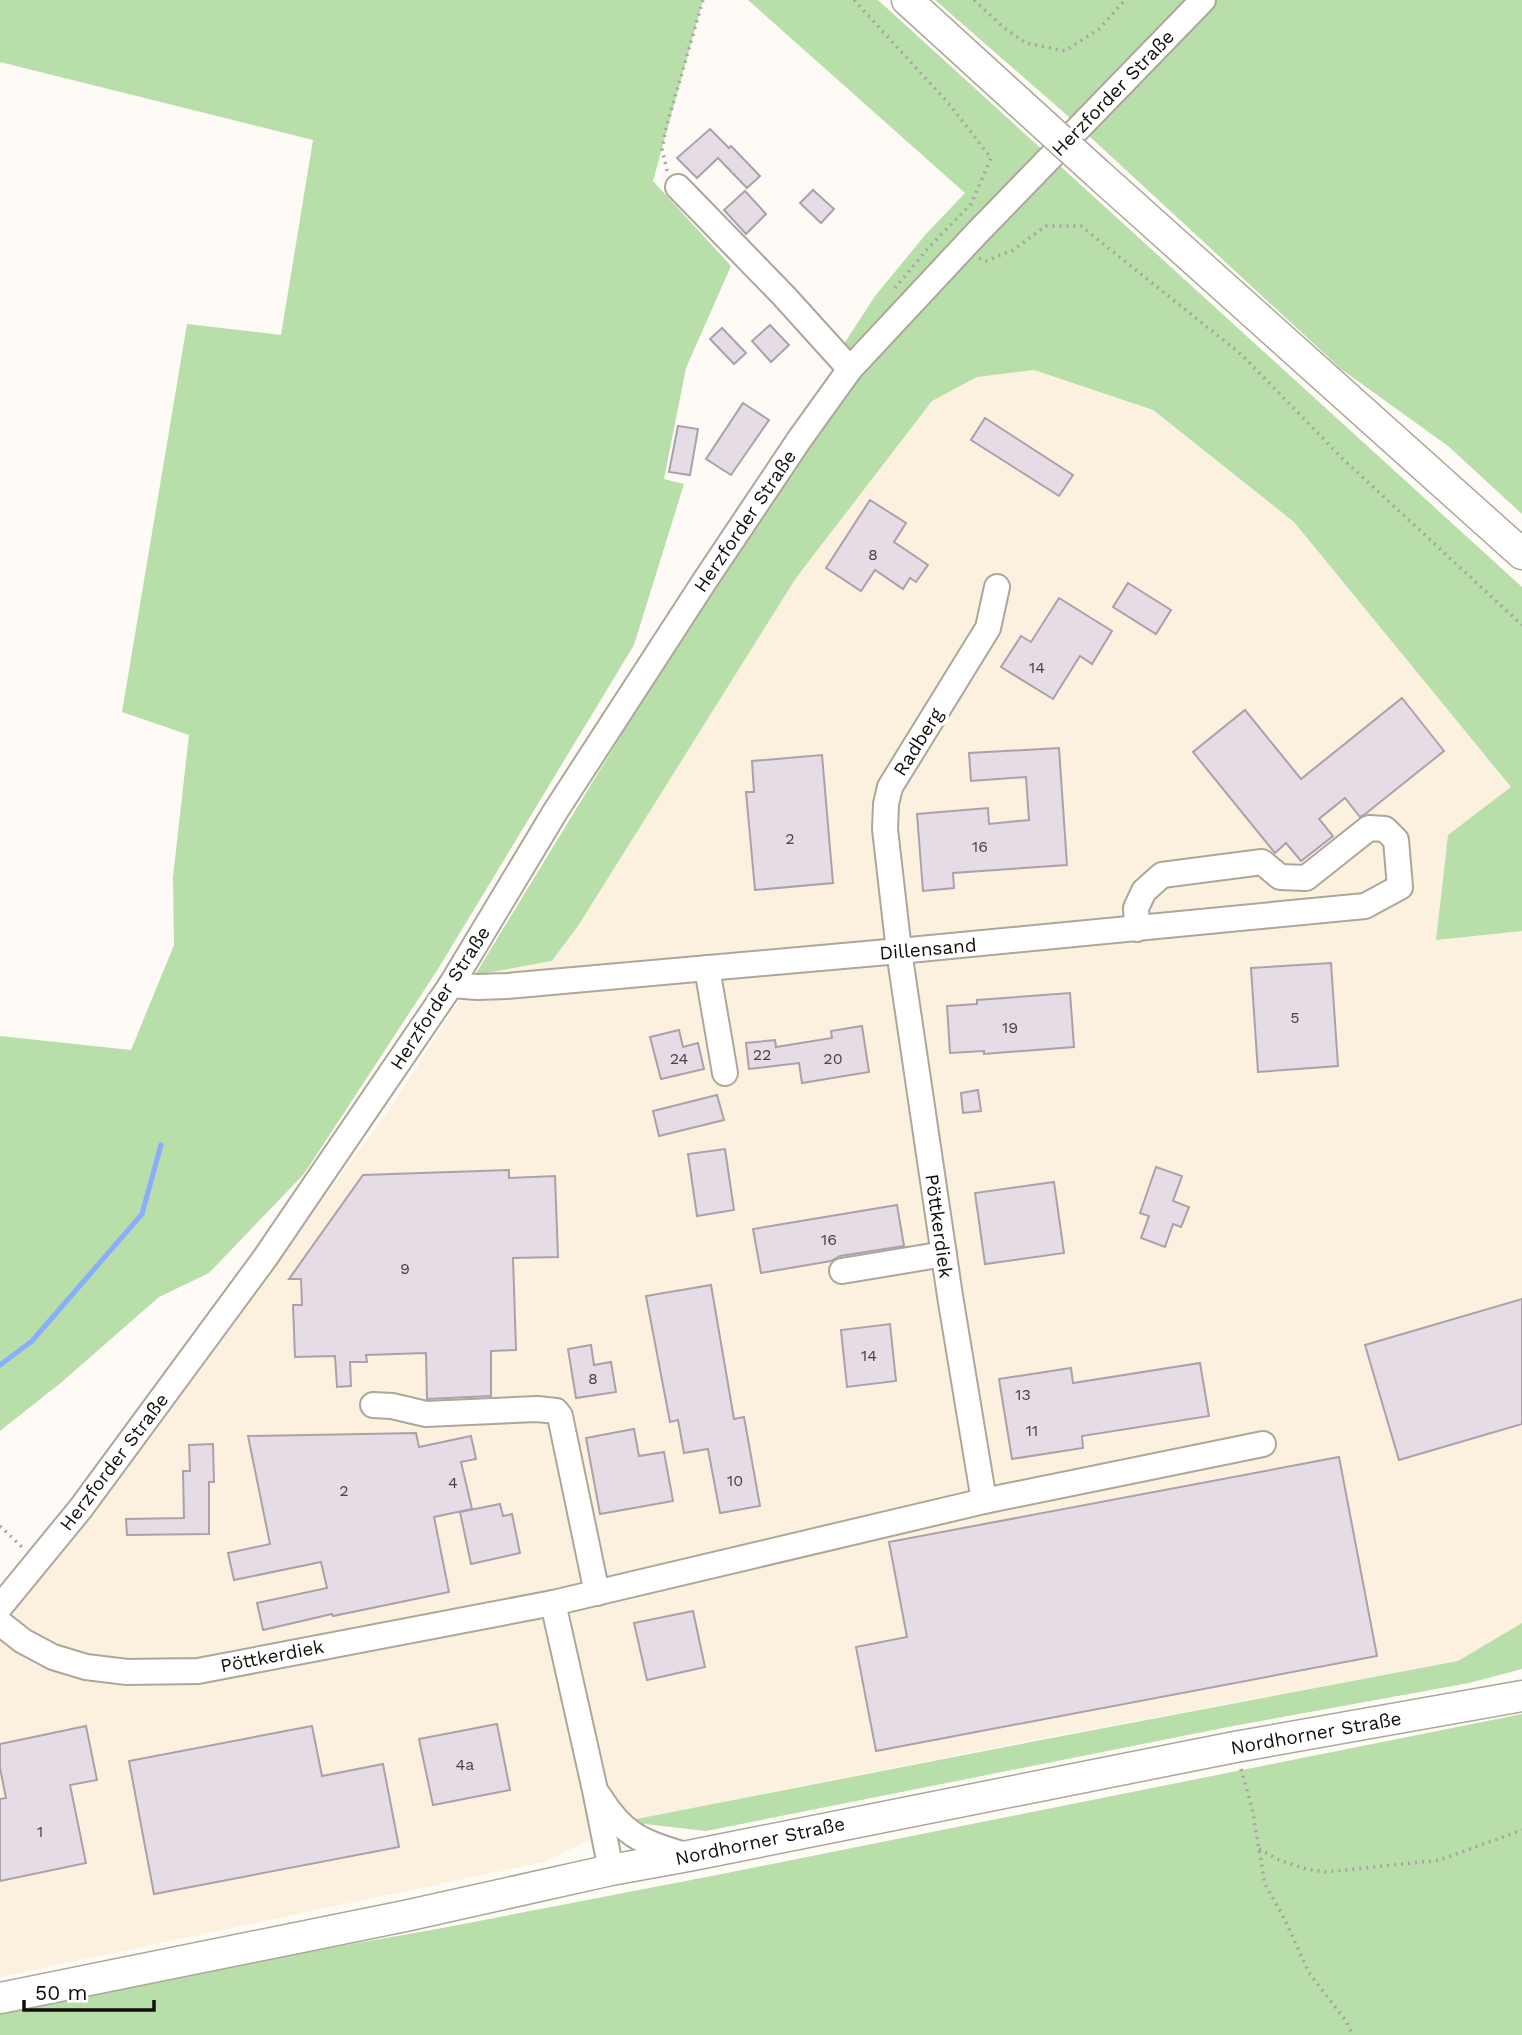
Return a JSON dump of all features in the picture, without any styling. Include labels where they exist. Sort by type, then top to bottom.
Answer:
[{"type":"main road","points":[[907,0],[1522,554]]},
{"type":"main road","name":"Nordhorner Straße","points":[[0,1998],[405,1916],[611,1870],[1235,1747],[1522,1696]]},
{"type":"street","name":"Herzforder Straße","points":[[0,1607],[81,1508],[265,1258],[451,985],[555,812],[704,582],[850,369],[1203,0]]},
{"type":"street","points":[[678,187],[784,296],[850,369]]},
{"type":"street","name":"Radberg","points":[[899,951],[885,828],[890,787],[988,628],[997,587]]},
{"type":"street","name":"Dillensand","points":[[451,985],[506,986],[1137,929],[1365,906],[1400,887],[1396,841],[1385,829],[1369,828],[1306,878],[1280,877],[1262,862],[1162,875],[1144,891],[1136,908],[1137,929]]},
{"type":"street","name":"Pöttkerdiek","points":[[899,951],[984,1501]]},
{"type":"street","points":[[707,968],[725,1073]]},
{"type":"street","points":[[842,1271],[944,1254]]},
{"type":"street","points":[[373,1405],[392,1406],[426,1414],[537,1409],[556,1411],[560,1416],[597,1592]]},
{"type":"street","name":"Pöttkerdiek","points":[[0,1623],[23,1641],[53,1657],[86,1667],[127,1672],[198,1671],[553,1603],[984,1501],[1263,1444]]},
{"type":"street","points":[[553,1603],[611,1870]]},
{"type":"street","points":[[595,1790],[612,1818],[630,1833],[649,1843],[688,1856]]},
{"type":"path","points":[[678,187],[665,168],[663,149],[666,128],[703,0]]},
{"type":"path","points":[[854,0],[950,105],[991,158],[971,204],[929,247],[889,298]]},
{"type":"path","points":[[974,0],[1003,27],[1026,43],[1065,51],[1099,29],[1125,0]]},
{"type":"path","points":[[961,250],[986,261],[1013,250],[1046,226],[1081,226],[1242,355],[1343,459],[1522,625]]},
{"type":"path","points":[[0,1526],[37,1562]]},
{"type":"path","points":[[1235,1747],[1252,1808],[1265,1884],[1309,1973],[1346,2021],[1353,2035]]},
{"type":"path","points":[[1259,1849],[1279,1860],[1306,1869],[1327,1872],[1440,1860],[1522,1830]]},
{"type":"shaded area","points":[[1034,370],[1152,410],[1294,522],[1512,788],[1448,835],[1436,940],[1522,931],[1522,1623],[1458,1661],[1039,1739],[631,1820],[544,1862],[0,1977],[0,1623],[93,1510],[389,1110],[475,975],[553,961],[578,926],[796,578],[932,401],[977,377]]},
{"type":"green space","points":[[0,0],[703,0],[653,181],[731,266],[686,368],[664,479],[684,484],[634,645],[438,969],[304,1174],[209,1273],[159,1297],[63,1381],[0,1431],[0,1036],[131,1050],[174,945],[173,877],[189,735],[122,712],[187,324],[281,335],[313,140],[0,62]]},
{"type":"green space","points":[[748,0],[878,0],[1522,587],[1522,931],[1436,940],[1448,835],[1511,787],[1294,522],[1153,410],[1034,370],[977,377],[932,401],[796,578],[578,926],[552,961],[475,975],[801,440],[851,369],[838,353],[875,296],[926,234],[965,193]]},
{"type":"green space","points":[[935,0],[1522,0],[1522,514],[1448,446],[1341,369],[1060,109]]},
{"type":"green space","points":[[1522,1623],[1522,1669],[1469,1683],[1233,1726],[706,1831],[645,1824],[627,1827],[631,1820],[1458,1661]]},
{"type":"green space","points":[[1522,1714],[1522,2035],[0,2035],[0,2009],[94,1989],[437,1929]]},
{"type":"building","points":[[710,129],[760,176],[747,188],[718,158],[697,178],[677,158]]},
{"type":"building","points":[[813,190],[834,209],[821,223],[800,203]]},
{"type":"building","points":[[745,191],[766,214],[746,234],[724,210]]},
{"type":"building","points":[[770,325],[789,345],[771,362],[752,341]]},
{"type":"building","points":[[722,328],[746,353],[734,364],[710,339]]},
{"type":"building","points":[[743,403],[769,420],[731,475],[706,459]]},
{"type":"building","points":[[985,418],[1073,475],[1059,496],[971,440]]},
{"type":"building","points":[[678,426],[698,429],[690,475],[669,472]]},
{"type":"building","points":[[870,500],[906,523],[894,542],[928,565],[916,582],[910,578],[903,589],[875,570],[861,591],[826,568]]},
{"type":"building","points":[[1128,583],[1171,610],[1156,634],[1113,607]]},
{"type":"building","points":[[1059,598],[1112,631],[1092,664],[1080,656],[1053,699],[1001,667],[1021,636],[1031,642]]},
{"type":"building","points":[[1402,698],[1444,751],[1360,817],[1345,798],[1319,819],[1333,836],[1301,861],[1286,843],[1275,853],[1193,752],[1245,710],[1301,779]]},
{"type":"building","points":[[1059,748],[1067,865],[953,873],[954,888],[923,891],[917,814],[988,808],[989,824],[1029,820],[1026,777],[971,781],[969,753]]},
{"type":"building","points":[[822,755],[833,883],[755,890],[746,792],[754,792],[752,761]]},
{"type":"building","points":[[1331,963],[1338,1066],[1258,1072],[1251,968]]},
{"type":"building","points":[[1070,993],[1074,1047],[984,1054],[984,1051],[950,1053],[947,1006],[977,1004],[977,1000]]},
{"type":"building","points":[[862,1026],[869,1072],[802,1083],[799,1063],[749,1069],[746,1043],[775,1040],[776,1047],[832,1038],[831,1031]]},
{"type":"building","points":[[679,1030],[683,1047],[698,1043],[704,1069],[661,1079],[650,1037]]},
{"type":"building","points":[[978,1090],[981,1111],[963,1113],[961,1093]]},
{"type":"building","points":[[717,1095],[724,1120],[659,1136],[653,1111]]},
{"type":"building","points":[[725,1149],[734,1210],[697,1216],[688,1154]]},
{"type":"building","points":[[1156,1167],[1182,1176],[1173,1201],[1189,1207],[1181,1227],[1173,1224],[1165,1247],[1141,1238],[1149,1216],[1140,1213]]},
{"type":"building","points":[[509,1170],[509,1178],[555,1176],[558,1257],[513,1258],[516,1350],[491,1351],[491,1396],[427,1399],[426,1353],[366,1355],[367,1362],[350,1362],[351,1386],[337,1387],[335,1356],[295,1357],[293,1305],[302,1305],[301,1279],[289,1279],[363,1175]]},
{"type":"building","points":[[1054,1182],[1064,1253],[985,1264],[975,1193]]},
{"type":"building","points":[[897,1205],[904,1246],[761,1273],[753,1229]]},
{"type":"building","points":[[711,1285],[734,1419],[744,1417],[760,1506],[720,1513],[708,1449],[684,1453],[678,1420],[670,1422],[646,1296]]},
{"type":"building","points":[[1522,1299],[1522,1424],[1399,1460],[1365,1345]]},
{"type":"building","points":[[890,1324],[896,1381],[847,1387],[841,1330]]},
{"type":"building","points":[[591,1345],[594,1365],[611,1362],[616,1392],[576,1398],[568,1349]]},
{"type":"building","points":[[1200,1363],[1209,1416],[1082,1436],[1083,1448],[1012,1459],[999,1379],[1071,1368],[1073,1383]]},
{"type":"building","points":[[634,1429],[639,1456],[664,1452],[673,1501],[600,1514],[586,1438]]},
{"type":"building","points":[[416,1433],[419,1447],[471,1436],[476,1459],[461,1462],[472,1509],[434,1517],[449,1592],[263,1630],[257,1603],[327,1588],[321,1562],[234,1580],[228,1553],[270,1544],[248,1436]]},
{"type":"building","points":[[213,1444],[214,1482],[209,1482],[209,1534],[127,1535],[126,1519],[184,1518],[183,1471],[190,1471],[189,1445]]},
{"type":"building","points":[[1339,1457],[1377,1656],[876,1751],[856,1647],[907,1637],[889,1542]]},
{"type":"building","points":[[500,1504],[503,1516],[512,1514],[520,1553],[471,1564],[460,1512]]},
{"type":"building","points":[[693,1611],[705,1667],[647,1680],[634,1623]]},
{"type":"building","points":[[497,1724],[510,1790],[433,1805],[419,1739]]},
{"type":"building","points":[[86,1726],[97,1780],[70,1785],[86,1863],[0,1881],[0,1799],[6,1798],[0,1768],[0,1744]]},
{"type":"building","points":[[312,1726],[322,1776],[383,1764],[399,1847],[154,1894],[129,1761]]},
{"type":"waterway","points":[[0,1365],[32,1341],[142,1214],[161,1145]]}]
